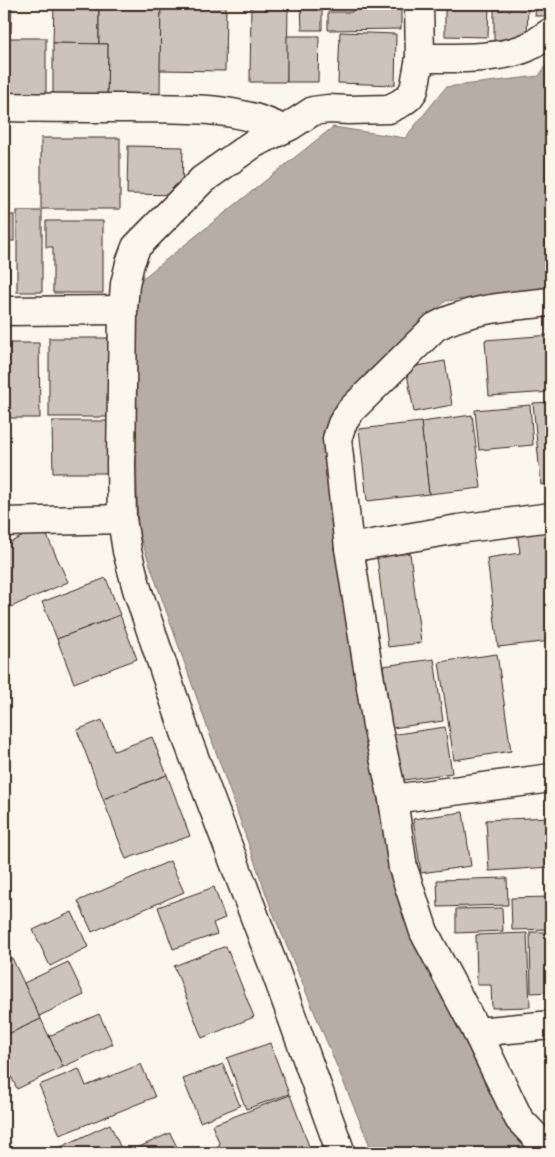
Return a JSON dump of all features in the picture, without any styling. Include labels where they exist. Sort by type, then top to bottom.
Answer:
[{"type":"street","points":[[341,1153],[275,970],[188,741],[137,589],[127,551],[122,519],[120,464],[123,310],[127,277],[136,247],[202,180],[253,144],[319,110],[389,109],[409,97],[414,90],[420,58],[419,4]]},
{"type":"street","points":[[420,58],[498,55],[528,47],[551,32]]},
{"type":"street","points":[[4,107],[194,109],[246,115],[282,128]]},
{"type":"street","points":[[551,302],[482,310],[445,321],[435,327],[351,410],[342,424],[337,439],[348,548],[377,725],[393,799],[403,868],[424,932],[477,1032],[519,1119],[551,1153]]},
{"type":"street","points":[[4,311],[123,310]]},
{"type":"street","points":[[348,548],[458,529],[551,517]]},
{"type":"street","points":[[4,522],[122,519]]},
{"type":"street","points":[[393,799],[551,778]]},
{"type":"street","points":[[477,1032],[551,1025]]},
{"type":"shaded area","points":[[551,57],[551,289],[446,301],[367,372],[323,431],[397,888],[548,1153],[373,1153],[271,908],[138,531],[133,286],[333,127],[405,138],[446,87],[539,76]]},
{"type":"building","points":[[4,4],[12,4],[11,33],[4,33]]},
{"type":"building","points":[[54,4],[99,4],[99,44],[53,43]]},
{"type":"building","points":[[99,4],[161,4],[160,97],[107,96],[108,44],[99,44]]},
{"type":"building","points":[[161,4],[226,4],[225,71],[160,70]]},
{"type":"building","points":[[251,4],[288,4],[287,82],[250,82]]},
{"type":"building","points":[[301,4],[346,4],[346,9],[322,9],[322,30],[302,30]]},
{"type":"building","points":[[352,4],[401,4],[401,29],[328,30],[328,12],[352,12]]},
{"type":"building","points":[[445,4],[489,4],[488,37],[445,36]]},
{"type":"building","points":[[494,4],[528,4],[527,41],[494,41]]},
{"type":"building","points":[[536,4],[551,4],[551,16],[535,16]]},
{"type":"building","points":[[340,32],[396,34],[395,85],[338,83]]},
{"type":"building","points":[[287,36],[319,36],[318,82],[287,82]]},
{"type":"building","points":[[7,38],[46,38],[46,93],[6,93]]},
{"type":"building","points":[[53,43],[108,44],[107,96],[53,95]]},
{"type":"building","points":[[41,138],[120,138],[120,209],[41,209]]},
{"type":"building","points":[[128,146],[183,147],[182,195],[127,194]]},
{"type":"building","points":[[17,211],[42,211],[42,292],[17,292]]},
{"type":"building","points":[[4,215],[14,215],[14,241],[4,241]]},
{"type":"building","points":[[46,221],[103,221],[103,293],[53,293],[53,247],[46,247]]},
{"type":"building","points":[[4,246],[10,246],[9,301],[4,301]]},
{"type":"building","points":[[551,335],[551,392],[489,396],[485,340]]},
{"type":"building","points":[[49,338],[108,338],[108,417],[49,417]]},
{"type":"building","points":[[6,343],[39,343],[40,418],[7,418]]},
{"type":"building","points":[[445,361],[452,405],[414,412],[406,368]]},
{"type":"building","points":[[551,402],[551,484],[541,485],[533,403]]},
{"type":"building","points":[[530,405],[533,445],[479,450],[475,410]]},
{"type":"building","points":[[472,415],[481,488],[429,494],[421,422]]},
{"type":"building","points":[[52,421],[114,421],[114,473],[53,473]]},
{"type":"building","points":[[421,422],[429,494],[367,501],[359,429]]},
{"type":"building","points":[[43,527],[68,582],[4,610],[4,545]]},
{"type":"building","points":[[549,527],[551,546],[551,641],[498,647],[487,558],[520,553],[517,531]]},
{"type":"building","points":[[410,553],[421,643],[388,647],[377,557]]},
{"type":"building","points":[[106,578],[120,615],[57,639],[42,602]]},
{"type":"building","points":[[120,615],[137,659],[74,683],[57,639]]},
{"type":"building","points":[[497,654],[511,751],[454,760],[439,662]]},
{"type":"building","points":[[434,659],[443,721],[392,728],[383,666]]},
{"type":"building","points":[[102,720],[114,751],[152,737],[167,775],[103,799],[77,730]]},
{"type":"building","points":[[445,727],[452,773],[397,781],[390,735]]},
{"type":"building","points":[[167,775],[190,836],[126,859],[103,799]]},
{"type":"building","points":[[463,812],[471,866],[421,873],[413,819]]},
{"type":"building","points":[[550,817],[551,867],[489,871],[486,820]]},
{"type":"building","points":[[4,832],[8,842],[4,844]]},
{"type":"building","points":[[170,861],[184,892],[92,932],[78,901]]},
{"type":"building","points":[[507,878],[508,905],[438,907],[437,880]]},
{"type":"building","points":[[214,887],[225,918],[213,923],[217,934],[173,949],[158,907]]},
{"type":"building","points":[[551,897],[551,929],[512,930],[511,898]]},
{"type":"building","points":[[502,908],[503,931],[456,933],[456,909]]},
{"type":"building","points":[[72,912],[88,947],[50,966],[33,930]]},
{"type":"building","points":[[530,932],[551,932],[551,992],[531,993]]},
{"type":"building","points":[[527,933],[530,1007],[492,1008],[491,985],[477,985],[476,935]]},
{"type":"building","points":[[226,946],[254,1017],[202,1038],[174,966]]},
{"type":"building","points":[[12,958],[41,1019],[4,1036],[4,962]]},
{"type":"building","points":[[68,962],[84,995],[39,1016],[24,983]]},
{"type":"building","points":[[99,1014],[113,1044],[63,1067],[49,1036]]},
{"type":"building","points":[[41,1019],[63,1067],[17,1089],[4,1061],[4,1036]]},
{"type":"building","points":[[549,1040],[551,1040],[551,1081]]},
{"type":"building","points":[[270,1043],[289,1094],[246,1109],[227,1058]]},
{"type":"building","points":[[141,1064],[155,1097],[60,1135],[39,1085],[79,1069],[86,1086]]},
{"type":"building","points":[[223,1064],[240,1106],[200,1122],[183,1079]]},
{"type":"building","points":[[290,1095],[309,1146],[289,1153],[213,1153],[212,1148],[220,1145],[212,1125]]},
{"type":"building","points":[[110,1124],[123,1153],[48,1153]]},
{"type":"building","points":[[170,1133],[180,1153],[126,1153]]}]
